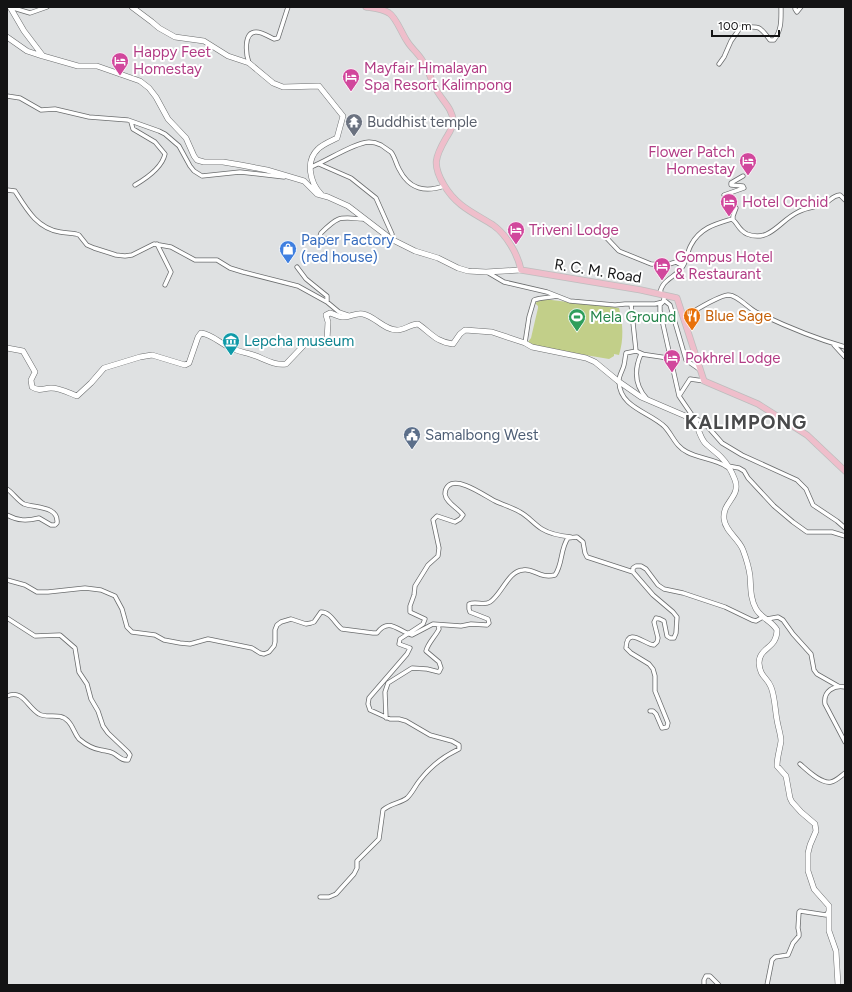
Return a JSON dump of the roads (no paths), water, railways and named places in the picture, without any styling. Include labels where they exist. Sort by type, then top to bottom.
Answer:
[{"type":"main road","points":[[366,7],[384,10],[393,16],[407,42],[422,58],[435,88],[450,109],[453,120],[452,126],[438,151],[436,158],[436,166],[444,186],[462,206],[494,226],[499,231],[517,256],[521,270]]},
{"type":"main road","name":"R. C. M. Road","points":[[521,270],[663,298],[677,298],[704,381]]},
{"type":"main road","points":[[704,381],[758,404],[807,435],[845,471]]},
{"type":"street","points":[[10,7],[30,13],[47,7]]},
{"type":"street","points":[[10,7],[24,31],[43,56]]},
{"type":"street","points":[[132,7],[159,28],[175,37],[204,41],[228,56],[249,63],[273,83],[283,87],[319,86],[343,116],[337,138],[318,148],[311,159],[310,176],[314,184],[324,196]]},
{"type":"street","points":[[249,63],[246,49],[249,35],[256,32],[274,39],[278,38],[288,7]]},
{"type":"street","points":[[719,64],[724,57],[730,41],[740,28],[758,27],[762,29],[770,40],[774,40],[777,37],[781,25],[781,7]]},
{"type":"street","points":[[795,7],[797,12],[802,7]]},
{"type":"street","points":[[7,37],[27,51],[78,66],[97,66],[140,81],[149,88],[156,97],[168,119],[186,138],[197,160],[204,162],[229,163],[267,170],[304,181],[317,194],[348,206],[391,239],[415,251],[433,256],[468,271],[486,272],[521,270]]},
{"type":"street","points":[[7,96],[20,98],[41,110],[55,109],[89,117],[121,119],[159,131],[180,146],[194,171],[202,176],[240,172],[293,177]]},
{"type":"street","points":[[131,122],[133,130],[155,142],[165,154],[164,160],[148,177],[135,185]]},
{"type":"street","points":[[311,167],[363,142],[376,142],[391,153],[402,175],[413,185],[423,190],[434,190],[444,186]]},
{"type":"street","points":[[319,164],[351,178],[376,198],[392,234]]},
{"type":"street","points":[[743,176],[731,183],[731,185],[743,186],[744,188],[724,195],[736,208],[733,219],[737,226],[748,234],[766,235],[799,211],[825,204],[834,196],[840,196],[845,200]]},
{"type":"street","points":[[7,190],[15,192],[30,214],[41,225],[58,232],[79,235],[87,245],[94,248],[125,256],[132,255],[149,246],[157,244],[171,246],[195,260],[217,260],[230,268],[294,285],[327,302],[339,312],[349,316]]},
{"type":"street","points":[[332,240],[322,238],[320,236],[321,233],[336,219],[347,218],[366,220]]},
{"type":"street","points":[[700,369],[686,360],[670,306],[663,298],[661,287],[683,266],[691,245],[705,229],[720,222],[733,219]]},
{"type":"street","points":[[601,232],[619,251],[651,264],[666,265],[676,262],[683,266]]},
{"type":"street","points":[[157,244],[171,272],[165,285]]},
{"type":"street","points":[[296,267],[306,279],[327,296],[327,302]]},
{"type":"street","points":[[486,272],[504,282],[547,292],[570,301],[594,304],[655,304],[663,298]]},
{"type":"street","points":[[684,317],[721,297],[727,295],[735,296],[753,310],[783,326],[845,347]]},
{"type":"street","points":[[525,343],[528,317],[534,300],[557,296]]},
{"type":"street","points":[[663,298],[660,305],[660,311],[672,358],[679,396],[694,418],[700,435],[705,443],[721,457],[729,468],[737,487],[724,511],[724,520],[742,548],[750,575],[750,593],[753,604],[756,610],[777,630],[776,640],[761,655],[759,661],[762,675],[771,686],[773,694],[781,741],[777,766],[786,776],[792,802],[815,824],[816,831],[810,844],[808,871],[814,889],[829,906],[829,931],[836,951],[838,985]]},
{"type":"street","points":[[631,304],[636,351]]},
{"type":"street","points":[[7,348],[23,351],[35,372],[31,380],[32,387],[39,390],[52,388],[77,396],[92,383],[104,368],[152,355],[185,365],[189,363],[198,337],[201,333],[207,334],[222,344],[240,352],[282,365],[286,364],[305,344],[322,344],[327,340],[328,322],[326,315],[330,313],[341,318],[362,313],[370,316],[388,328],[396,330],[406,329],[414,324],[418,324],[432,336],[445,343],[453,344],[465,330],[492,332],[525,343],[532,347],[586,358],[595,362],[641,397],[690,418],[701,421],[722,443],[797,480],[806,489],[813,505],[845,528]]},
{"type":"street","points":[[834,344],[845,357]]},
{"type":"street","points":[[672,358],[643,354],[636,351],[626,353],[625,362],[618,381],[622,394],[631,406],[665,427],[672,439],[683,450],[729,468],[739,468],[744,471],[748,478],[774,506],[807,532],[832,532],[845,536]]},
{"type":"street","points":[[643,354],[641,354],[638,361],[637,382],[641,392],[649,401]]},
{"type":"street","points":[[679,396],[690,379],[704,381]]},
{"type":"street","points":[[320,898],[329,897],[336,894],[354,874],[357,868],[357,861],[379,839],[383,810],[388,805],[406,799],[412,793],[419,780],[429,770],[451,752],[459,749],[459,745],[452,741],[430,736],[406,721],[386,718],[370,710],[368,704],[369,698],[407,654],[410,648],[399,644],[400,639],[423,624],[425,620],[410,612],[410,606],[414,595],[415,586],[421,575],[428,565],[438,556],[439,548],[433,520],[437,516],[455,522],[463,515],[448,501],[445,494],[446,488],[450,484],[459,484],[476,490],[497,502],[508,505],[520,512],[542,529],[552,534],[577,537],[583,542],[587,557],[632,572],[652,595],[673,612],[676,617],[676,633],[674,638],[667,636],[664,621],[656,618],[654,622],[658,638],[654,645],[649,645],[641,638],[635,636],[626,642],[626,648],[631,653],[649,664],[653,670],[655,676],[655,691],[668,723],[667,727],[662,728],[656,714],[653,711],[650,711]]},
{"type":"street","points":[[7,489],[24,504],[40,507],[55,513],[58,518],[55,525],[51,525],[39,518],[30,521],[22,521],[7,515]]},
{"type":"street","points":[[7,580],[25,585],[37,592],[85,588],[101,590],[114,596],[122,609],[127,627],[132,632],[155,635],[164,640],[190,644],[208,639],[252,648],[260,654],[264,654],[269,652],[274,646],[275,630],[277,625],[291,619],[306,624],[311,623],[314,622],[321,612],[329,614],[342,630],[373,634],[377,633],[381,627],[386,625],[395,626],[408,634],[415,634],[433,624],[461,626],[471,624],[487,625],[489,623],[488,619],[470,612],[469,604],[489,603],[500,592],[512,575],[522,570],[527,570],[547,577],[555,575],[558,571],[565,542],[568,538],[572,537]]},
{"type":"street","points":[[632,572],[633,568],[636,566],[641,566],[646,569],[658,585],[664,589],[683,593],[725,607],[752,620],[756,621],[765,618],[778,617],[783,620],[811,654],[816,674],[838,686],[845,687]]},
{"type":"street","points":[[7,618],[35,636],[60,635],[75,648],[79,672],[87,684],[91,699],[98,711],[103,726],[108,733],[128,752],[130,758],[128,760],[123,760],[112,752],[90,747],[75,734],[67,720],[57,716],[42,716],[19,695],[10,694],[7,696]]},
{"type":"street","points":[[386,718],[385,692],[388,683],[412,668],[427,669],[439,672],[441,668],[439,662],[426,651],[428,645],[436,636],[439,629],[438,625]]},
{"type":"street","points":[[838,686],[829,690],[824,700],[845,742]]},
{"type":"street","points":[[800,764],[811,775],[827,782],[836,780],[845,773]]},
{"type":"street","points":[[767,985],[772,960],[775,957],[788,955],[793,943],[799,936],[798,912],[800,911],[826,915],[829,911]]},
{"type":"street","points":[[704,985],[706,976],[710,976],[719,985]]},
{"type":"place","name":"Happy Feet Homestay","points":[[120,76]]},
{"type":"place","name":"Mayfair Himalayan Spa Resort Kalimpong","points":[[351,92]]},
{"type":"place","name":"Buddhist temple","points":[[354,137]]},
{"type":"place","name":"Flower Patch Homestay","points":[[748,176]]},
{"type":"place","name":"Hotel Orchid","points":[[729,217]]},
{"type":"place","name":"Triveni Lodge","points":[[516,245]]},
{"type":"place","name":"Paper Factory (red house)","points":[[288,264]]},
{"type":"place","name":"Gompus Hotel & Restaurant","points":[[662,281]]},
{"type":"place","name":"Blue Sage","points":[[692,331]]},
{"type":"place","name":"Mela Ground","points":[[577,332]]},
{"type":"place","name":"Lepcha museum","points":[[231,356]]},
{"type":"place","name":"Pokhrel Lodge","points":[[672,373]]},
{"type":"place","name":"Samalbong West","points":[[412,450]]},
{"type":"district","name":"KALIMPONG","points":[[746,422]]}]
